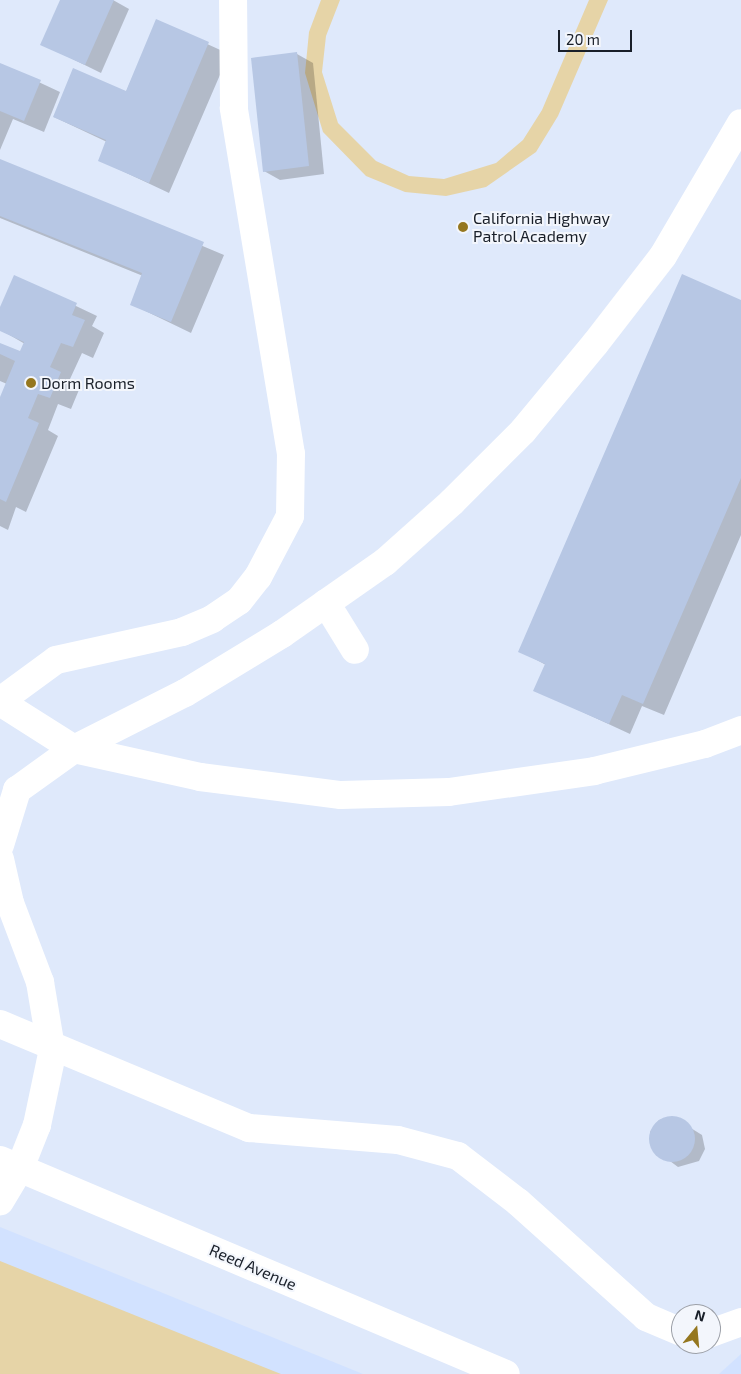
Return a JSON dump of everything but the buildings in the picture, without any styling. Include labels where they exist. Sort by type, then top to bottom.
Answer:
[{"type":"street","points":[[232,0],[234,108],[291,454],[290,516],[258,577],[239,601],[212,619],[182,632],[56,660],[0,702],[74,749],[200,777],[290,790],[417,795],[594,771],[705,744],[741,730]]},
{"type":"street","points":[[0,845],[17,790],[74,749],[185,693],[326,603],[385,562],[523,431],[663,256],[741,123]]},
{"type":"street","points":[[326,603],[355,650]]},
{"type":"street","points":[[0,860],[10,903],[40,982],[51,1044],[36,1125],[10,1164],[0,1200]]},
{"type":"street","points":[[0,1024],[248,1128],[398,1140],[458,1156],[518,1202],[646,1317],[671,1328]]},
{"type":"street","name":"Reed Avenue","points":[[10,1164],[506,1374]]},
{"type":"street","points":[[721,1329],[741,1322]]},
{"type":"shaded area","points":[[321,0],[340,0],[326,36],[322,72],[338,123],[376,161],[409,176],[444,179],[496,163],[523,140],[542,110],[589,0],[608,0],[558,116],[536,152],[486,187],[446,196],[405,192],[366,176],[323,132],[305,73],[309,32]]},
{"type":"shaded area","points":[[0,1227],[363,1374],[0,1374]]},
{"type":"shaded area","points":[[0,1261],[281,1374],[0,1374]]},
{"type":"shaded area","points":[[741,1354],[741,1374],[719,1374]]},
{"type":"place","name":"California Highway Patrol Academy","points":[[463,227]]},
{"type":"place","name":"Dorm Rooms","points":[[31,383]]}]
